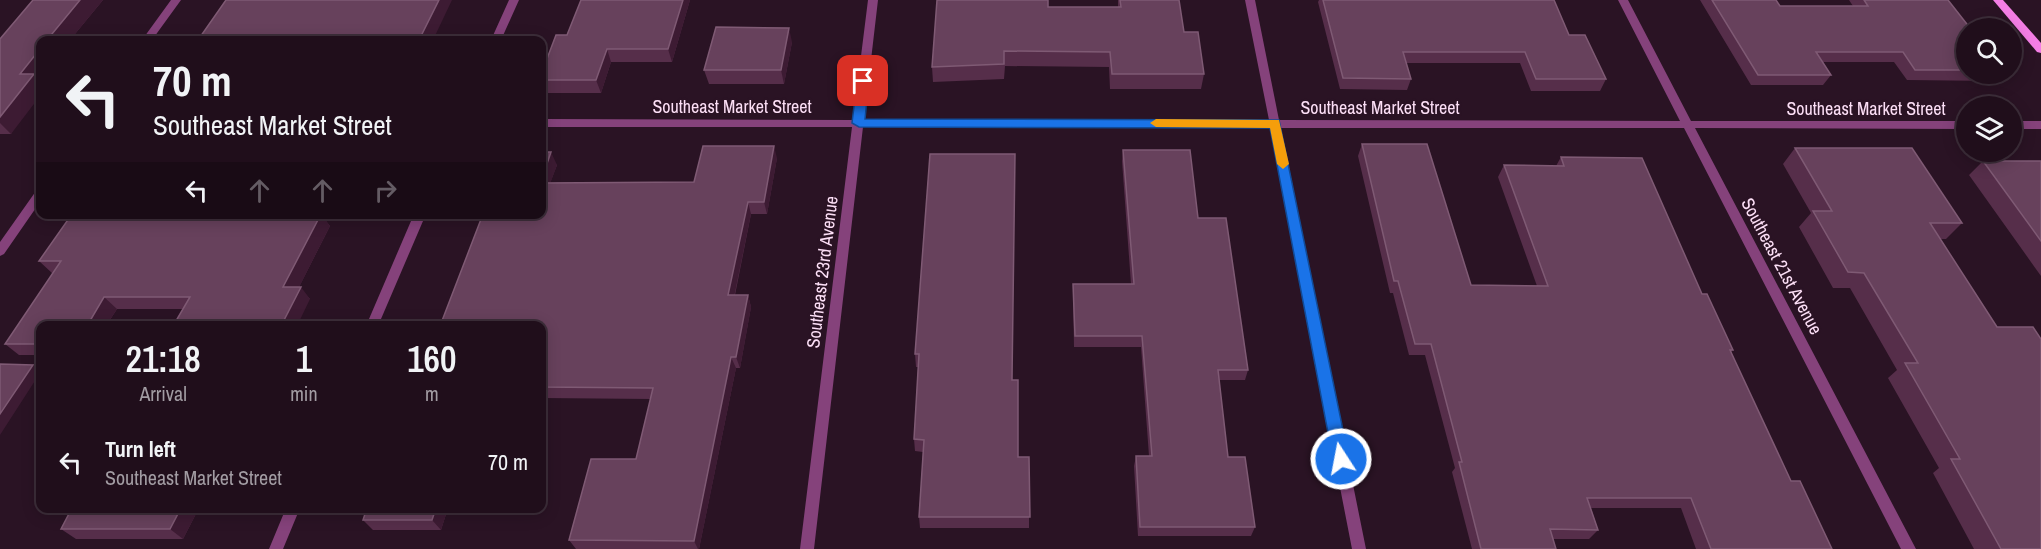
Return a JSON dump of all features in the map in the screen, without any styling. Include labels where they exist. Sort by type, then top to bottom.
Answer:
[{"type":"street","points":[[150,36],[176,0]]},
{"type":"street","points":[[498,36],[514,0]]},
{"type":"street","name":"Southeast 23rd Avenue","points":[[807,549],[873,0]]},
{"type":"street","points":[[1250,0],[1359,549]]},
{"type":"street","name":"Southeast 21st Avenue","points":[[1623,0],[1910,549]]},
{"type":"street","points":[[1998,0],[2041,50]]},
{"type":"street","name":"Southeast Market Street","points":[[546,123],[1956,124]]},
{"type":"street","points":[[2022,125],[2041,125]]},
{"type":"street","points":[[2,246],[36,199]]},
{"type":"street","points":[[374,321],[418,219]]},
{"type":"street","points":[[276,549],[291,513]]},
{"type":"building","points":[[33,0],[80,0],[50,36],[36,36],[36,54],[20,74],[34,74],[0,117],[0,39]]},
{"type":"building","points":[[226,0],[439,0],[421,36],[201,36]]},
{"type":"building","points":[[581,0],[683,0],[668,49],[607,49],[596,80],[546,80],[546,61],[556,35],[567,35]]},
{"type":"building","points":[[937,0],[1048,0],[1048,7],[1121,7],[1120,0],[1179,0],[1184,32],[1198,32],[1204,74],[1112,74],[1110,52],[1004,51],[1004,64],[932,67]]},
{"type":"building","points":[[1323,0],[1554,0],[1569,35],[1585,35],[1606,79],[1536,79],[1525,52],[1403,52],[1411,79],[1343,78]]},
{"type":"building","points":[[1712,0],[1776,0],[1780,6],[1868,6],[1864,0],[1948,0],[1962,18],[1956,18],[1956,70],[1915,70],[1903,52],[1816,52],[1831,75],[1758,75]]},
{"type":"building","points":[[716,27],[789,28],[781,70],[704,70]]},
{"type":"building","points":[[1362,144],[1427,144],[1471,285],[1548,286],[1504,165],[1564,166],[1561,157],[1642,158],[1702,294],[1707,294],[1733,350],[1730,350],[1791,481],[1800,481],[1832,549],[1711,549],[1691,498],[1587,498],[1598,530],[1550,529],[1556,549],[1481,549],[1459,462],[1462,462],[1431,344],[1415,344],[1398,281],[1394,281]]},
{"type":"building","points":[[703,146],[774,146],[764,202],[748,202],[728,295],[748,295],[736,357],[731,357],[694,541],[569,540],[591,459],[636,459],[653,388],[546,387],[546,321],[442,321],[481,219],[546,219],[546,183],[694,182]]},
{"type":"building","points":[[1795,148],[1912,148],[1962,223],[1930,223],[1997,327],[2033,327],[2041,339],[2041,549],[2001,549],[1951,459],[1960,459],[1905,363],[1918,363],[1864,273],[1848,272],[1813,211],[1832,211]]},
{"type":"building","points":[[1123,150],[1190,150],[1198,218],[1226,218],[1248,370],[1218,370],[1228,457],[1245,457],[1255,527],[1140,527],[1136,456],[1152,456],[1142,336],[1075,336],[1073,284],[1134,284]]},
{"type":"building","points":[[546,152],[551,152],[546,166]]},
{"type":"building","points":[[930,154],[1015,154],[1012,380],[1018,380],[1018,457],[1029,457],[1030,517],[919,517],[924,440],[914,439],[919,354],[915,354]]},
{"type":"building","points":[[2041,161],[2041,241],[1984,162]]},
{"type":"building","points":[[68,219],[318,219],[283,287],[301,287],[284,321],[176,321],[190,297],[104,297],[90,321],[36,321],[36,344],[5,344],[61,261],[39,261]]},
{"type":"building","points":[[0,364],[33,365],[0,414]]},
{"type":"building","points":[[69,513],[178,513],[170,529],[61,529]]},
{"type":"building","points":[[365,513],[434,513],[432,520],[363,520]]},
{"type":"slow traffic","points":[[1156,123],[1275,123],[1283,164]]},
{"type":"route","points":[[863,81],[859,123],[1275,123],[1341,459]]}]
